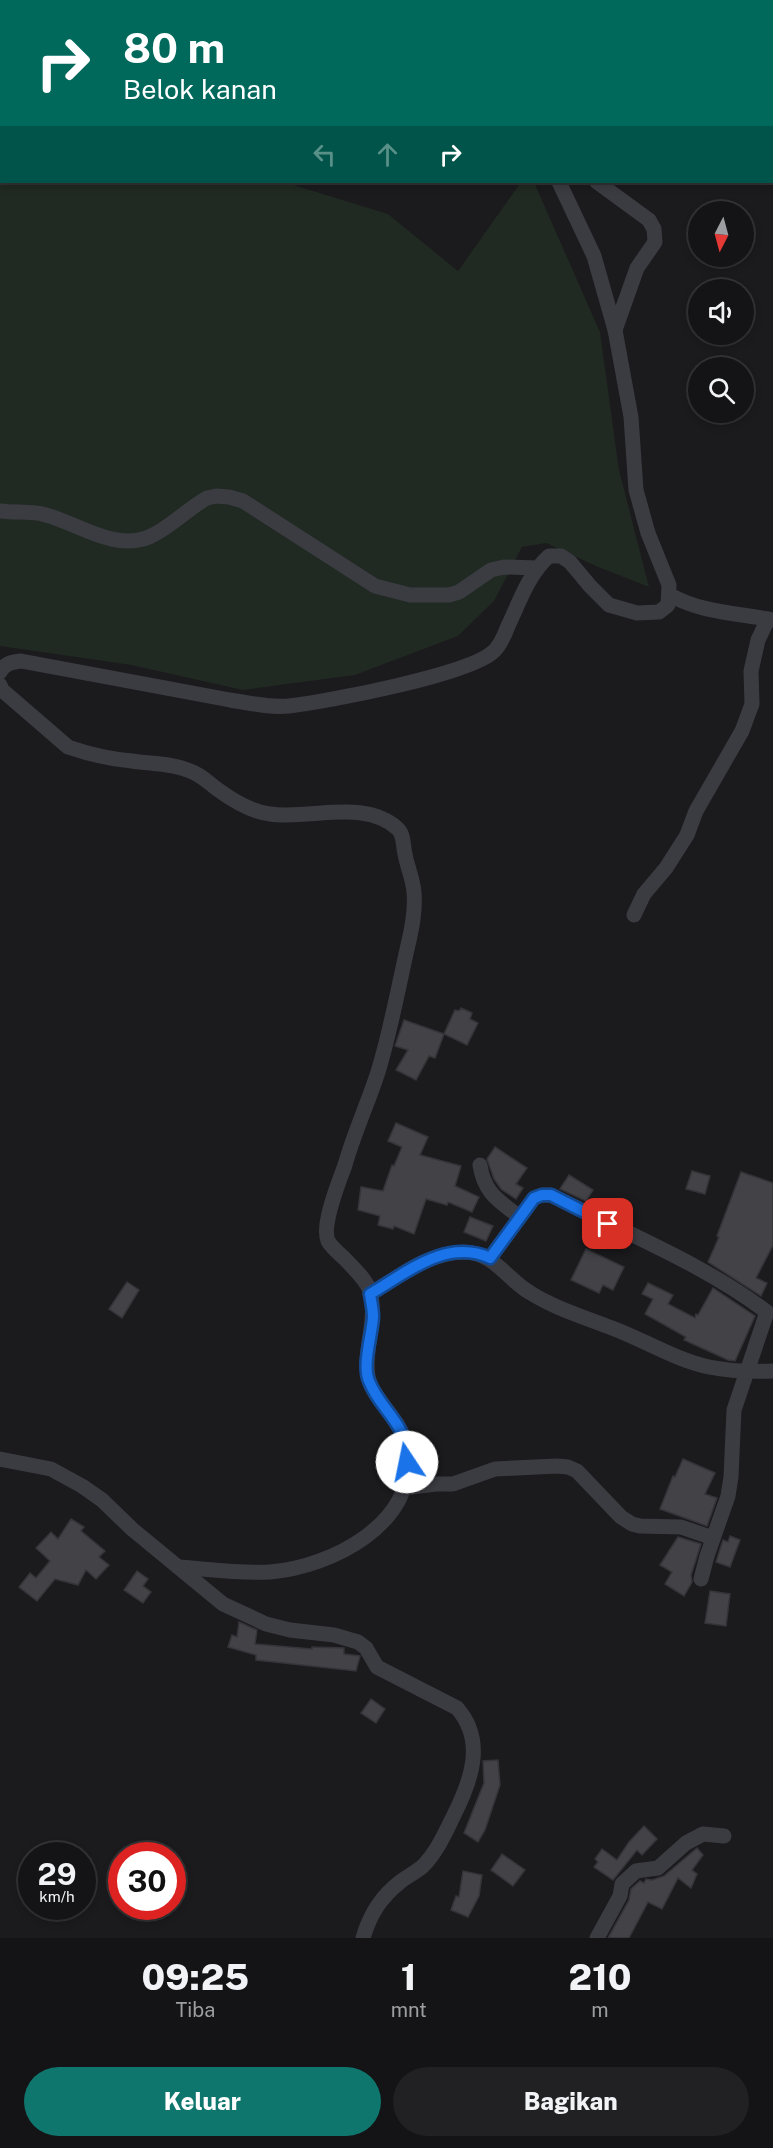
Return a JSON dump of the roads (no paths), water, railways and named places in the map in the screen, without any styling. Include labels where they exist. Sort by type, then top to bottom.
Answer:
[{"type":"street","points":[[0,672],[11,662],[21,661],[264,705],[288,706],[399,685],[458,669],[489,655],[502,641],[523,593],[537,568],[549,556],[561,556],[570,562],[609,605],[627,612],[659,612],[668,605],[669,585],[648,532],[636,490],[631,417],[615,330],[594,256],[559,183]]},
{"type":"street","points":[[598,183],[649,220],[654,229],[656,242],[637,268],[615,330]]},
{"type":"street","points":[[0,511],[44,514],[103,537],[122,541],[156,533],[207,498],[234,497],[266,514],[375,586],[410,595],[449,595],[459,592],[490,570],[513,566],[537,568]]},
{"type":"street","points":[[634,915],[644,894],[666,868],[687,835],[696,811],[742,730],[752,704],[751,671],[758,640],[771,619],[710,610],[684,603],[670,595]]},
{"type":"street","points":[[0,685],[2,690],[68,747],[113,758],[193,771],[221,792],[259,812],[287,816],[365,813],[380,818],[398,829],[402,836],[414,892],[411,936],[396,996],[394,1017],[377,1074],[346,1161],[326,1230],[330,1244],[356,1270],[368,1287],[373,1317],[367,1367],[368,1380],[393,1416],[408,1449],[404,1488],[394,1509],[369,1535],[324,1559],[271,1572],[178,1567]]},
{"type":"street","points":[[480,1165],[482,1176],[491,1194],[520,1217]]},
{"type":"street","points":[[490,1258],[534,1198],[551,1195],[670,1254],[744,1294],[767,1311],[734,1410],[730,1486],[722,1518],[713,1538],[701,1579]]},
{"type":"street","points":[[370,1294],[421,1262],[463,1252],[476,1253],[490,1258],[528,1292],[556,1306],[708,1367],[773,1371]]},
{"type":"street","points":[[0,1459],[51,1469],[82,1486],[102,1500],[132,1529],[223,1604],[266,1624],[290,1630],[334,1635],[358,1642],[366,1648],[377,1667],[458,1708],[469,1725],[474,1762],[470,1782],[441,1842],[423,1866],[383,1896],[377,1904],[363,1938]]},
{"type":"street","points":[[404,1488],[453,1484],[495,1469],[568,1467],[577,1471],[621,1517],[632,1524],[681,1527],[713,1538]]},
{"type":"street","points":[[597,1938],[620,1896],[622,1884],[636,1871],[658,1868],[686,1843],[703,1834],[724,1836]]}]
